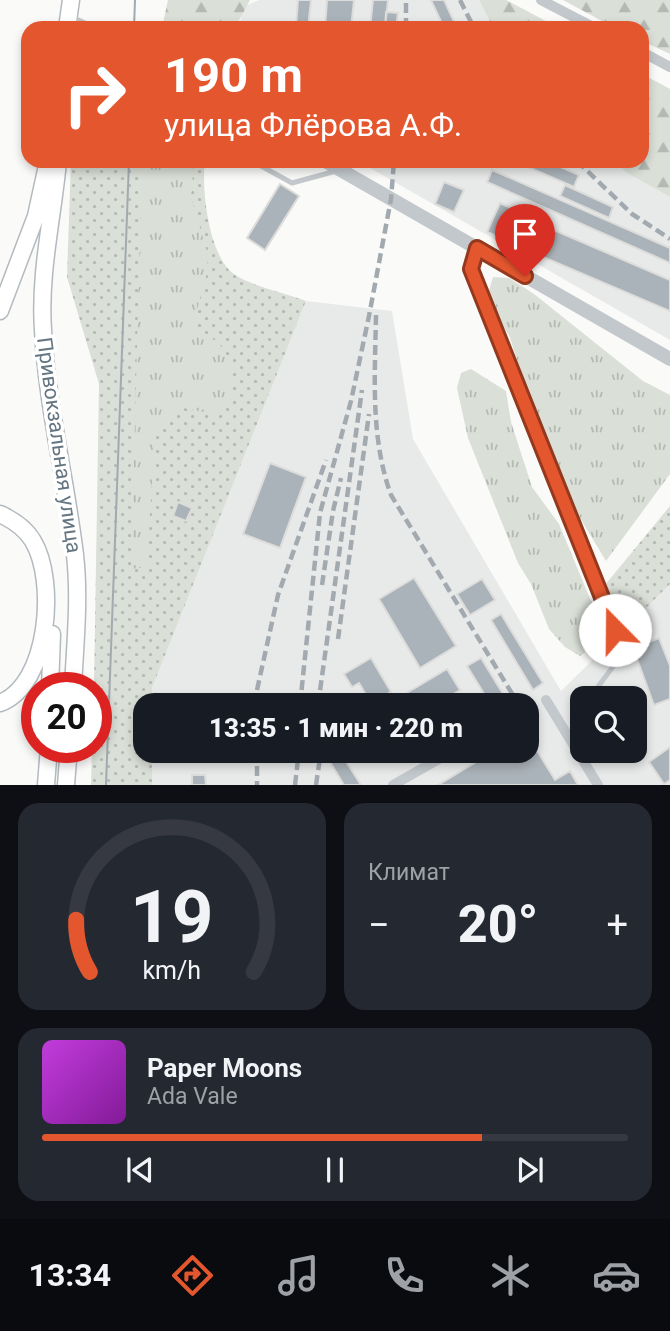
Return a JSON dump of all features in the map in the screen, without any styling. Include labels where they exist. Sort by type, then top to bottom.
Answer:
[{"type":"main road","points":[[68,21],[71,0]]},
{"type":"main road","points":[[0,311],[36,216],[46,168]]},
{"type":"main road","name":"Привокзальная улица","points":[[57,168],[46,254],[42,326],[49,402],[75,556],[76,626],[73,672]]},
{"type":"main road","points":[[0,505],[34,527],[48,552],[53,595],[51,672]]},
{"type":"main road","points":[[0,514],[15,522],[32,540],[40,555],[45,595],[41,652],[22,689],[0,703]]},
{"type":"main road","points":[[46,785],[48,763]]},
{"type":"main road","points":[[66,785],[68,763]]},
{"type":"street","points":[[541,0],[582,21]]},
{"type":"street","points":[[649,56],[670,67]]},
{"type":"street","points":[[337,168],[670,359]]},
{"type":"street","points":[[546,700],[598,785]]},
{"type":"street","points":[[393,785],[432,763]]},
{"type":"lane","points":[[265,168],[292,183],[340,170]]},
{"type":"lane","points":[[477,248],[471,269],[624,652],[598,686]]},
{"type":"shaded area","points":[[259,0],[479,0],[490,21],[240,21],[243,7]]},
{"type":"shaded area","points":[[370,168],[622,168],[670,197],[670,340]]},
{"type":"shaded area","points":[[306,301],[392,311],[413,439],[561,691],[670,584],[670,785],[152,785],[152,763],[539,763],[539,693],[152,693]]},
{"type":"green space","points":[[168,0],[250,0],[239,21],[164,21]]},
{"type":"green space","points":[[479,0],[506,0],[546,21],[490,21]]},
{"type":"green space","points":[[563,0],[670,0],[670,54],[649,44],[649,21],[602,21]]},
{"type":"green space","points":[[649,78],[670,89],[670,197],[622,168],[649,168]]},
{"type":"green space","points":[[71,168],[204,168],[204,188],[209,222],[218,253],[225,265],[234,274],[250,282],[306,301],[152,693],[133,693],[133,763],[152,763],[152,785],[91,785],[92,763],[112,763],[112,672],[94,672],[99,384],[67,277]]},
{"type":"green space","points":[[142,168],[193,168],[191,197],[208,255],[207,273],[193,324],[223,349],[230,364],[231,390],[226,403],[214,414],[179,407],[155,430],[147,567],[131,569]]},
{"type":"green space","points":[[493,277],[509,278],[534,294],[643,381],[670,395],[670,474],[606,561],[577,513],[526,387],[509,335],[492,311],[488,294]]},
{"type":"green space","points":[[471,369],[506,391],[511,422],[532,487],[559,524],[596,613],[597,622],[591,648],[580,656],[565,647],[549,629],[531,584],[518,563],[468,438],[457,388],[461,373]]},
{"type":"green space","points":[[670,506],[670,584],[623,631],[605,585]]},
{"type":"building","points":[[298,0],[311,0],[309,21],[296,21]]},
{"type":"building","points":[[327,0],[354,0],[352,21],[326,21]]},
{"type":"building","points":[[373,0],[388,0],[386,21],[371,21]]},
{"type":"building","points":[[431,0],[444,0],[454,21],[441,21]]},
{"type":"building","points":[[386,12],[398,13],[397,21],[385,21]]},
{"type":"building","points":[[530,168],[563,168],[579,175],[574,187]]},
{"type":"building","points":[[492,170],[670,248],[670,263],[487,182]]},
{"type":"building","points":[[444,182],[464,190],[454,212],[435,204]]},
{"type":"building","points":[[280,184],[299,196],[265,250],[247,238]]},
{"type":"building","points":[[565,185],[613,207],[609,218],[560,196]]},
{"type":"building","points":[[500,203],[517,211],[504,239],[487,232]]},
{"type":"building","points":[[519,215],[670,280],[670,311],[508,242]]},
{"type":"building","points":[[270,463],[306,477],[280,548],[243,534]]},
{"type":"building","points":[[178,502],[192,508],[186,521],[173,516]]},
{"type":"building","points":[[414,578],[456,646],[420,668],[379,599]]},
{"type":"building","points":[[482,579],[495,600],[470,615],[457,594]]},
{"type":"building","points":[[501,614],[543,683],[533,690],[491,620]]},
{"type":"building","points":[[659,638],[670,666],[670,699],[654,705],[633,648]]},
{"type":"building","points":[[371,658],[391,692],[365,693],[359,683],[352,687],[344,674]]},
{"type":"building","points":[[481,658],[502,693],[484,693],[467,666]]},
{"type":"building","points":[[447,669],[460,690],[455,693],[407,693]]},
{"type":"building","points":[[670,747],[670,780],[664,784],[649,762]]},
{"type":"building","points":[[539,754],[555,780],[570,771],[578,785],[438,785],[474,763],[539,763]]},
{"type":"building","points":[[331,763],[347,763],[361,785],[344,785]]},
{"type":"building","points":[[192,775],[205,775],[206,785],[192,785]]},
{"type":"tram line","points":[[134,21],[135,0]]},
{"type":"tram line","points":[[106,785],[129,168]]},
{"type":"railway","points":[[406,0],[406,21]]},
{"type":"railway","points":[[460,0],[470,21]]},
{"type":"railway","points":[[301,693],[320,513],[351,401],[391,199],[393,168]]},
{"type":"railway","points":[[584,168],[632,214],[670,239]]},
{"type":"railway","points":[[376,315],[377,428],[384,473],[391,495],[512,693]]},
{"type":"railway","points":[[320,693],[362,390]]},
{"type":"railway","points":[[338,639],[369,414]]},
{"type":"railway","points":[[257,693],[278,595],[326,460]]},
{"type":"railway","points":[[322,585],[333,511],[341,478]]},
{"type":"railway","points":[[257,763],[257,785]]},
{"type":"railway","points":[[295,785],[298,763]]},
{"type":"railway","points":[[316,785],[319,763]]},
{"type":"route","points":[[525,276],[477,248],[471,269],[615,630]]}]
